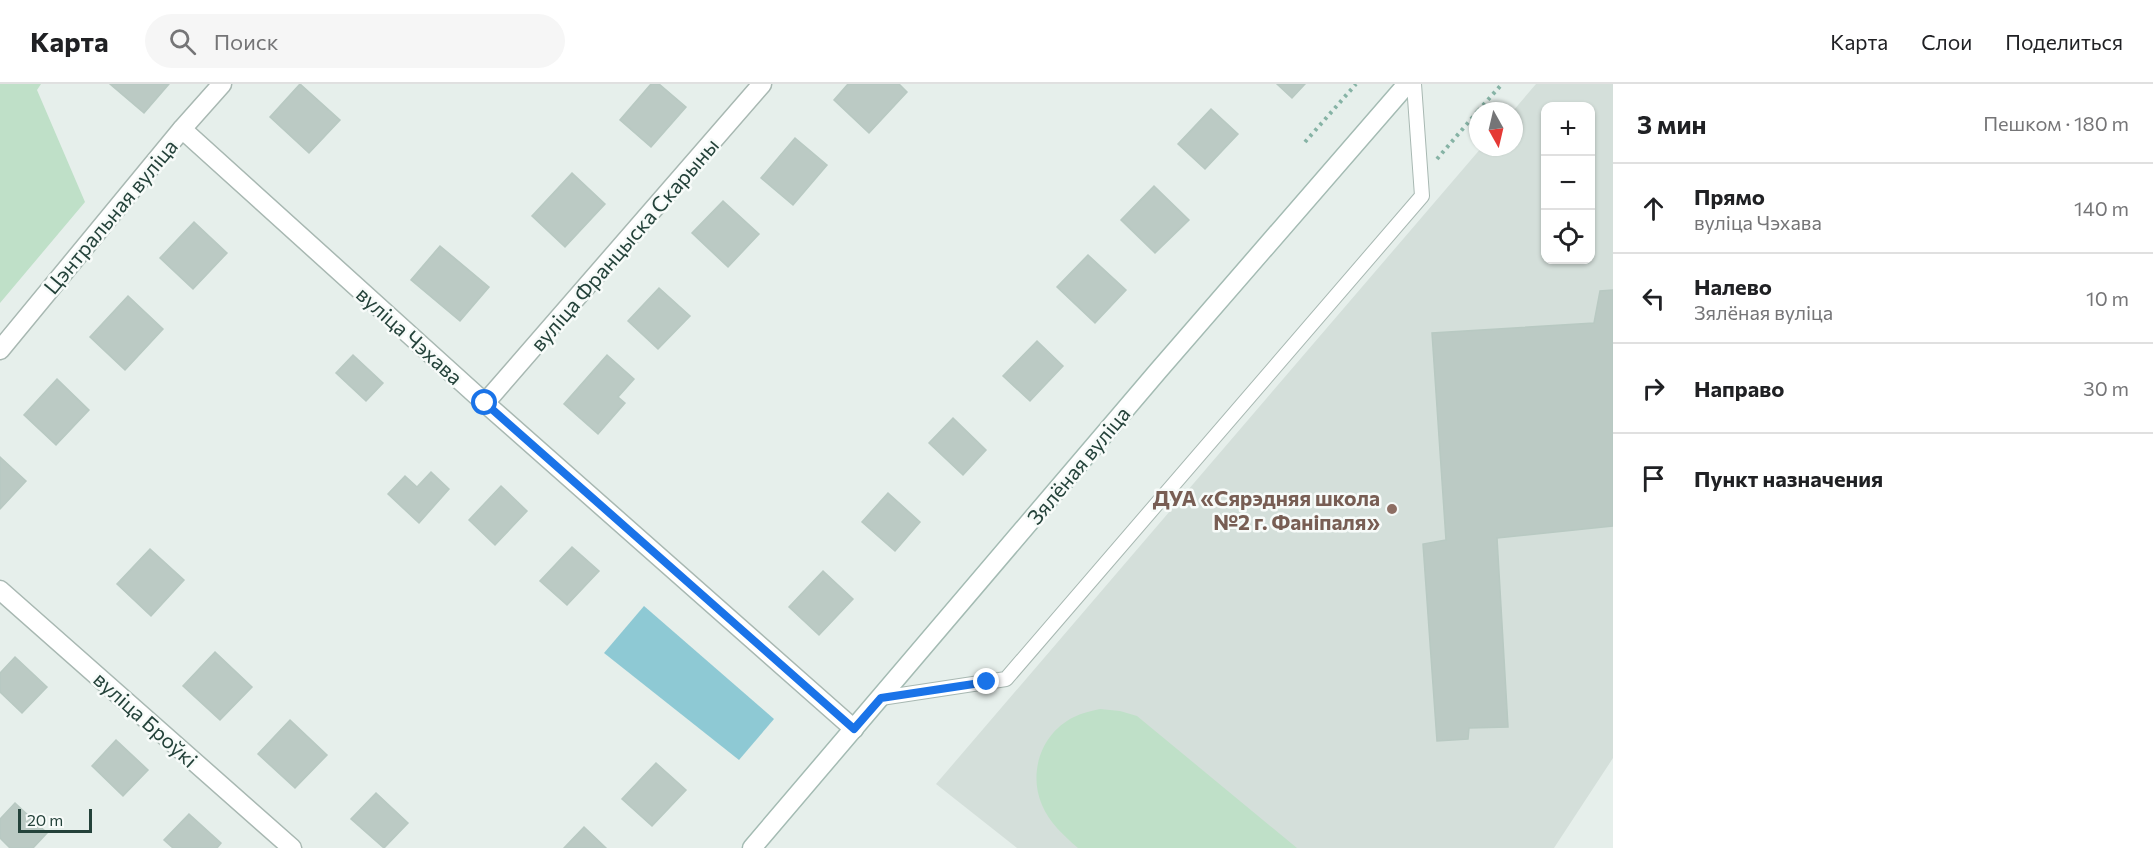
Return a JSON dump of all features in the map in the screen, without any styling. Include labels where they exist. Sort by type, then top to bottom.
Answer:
[{"type":"street","name":"Цэнтральная вуліца","points":[[0,350],[182,129],[222,84]]},
{"type":"street","name":"вуліца Францыска Скарыны","points":[[485,403],[762,84]]},
{"type":"street","name":"Зялёная вуліца","points":[[752,848],[1158,371],[1407,84]]},
{"type":"street","name":"вуліца Чэхава","points":[[182,129],[485,403],[854,729]]},
{"type":"street","name":"вуліца Броўкі","points":[[0,590],[292,848]]},
{"type":"lane","points":[[881,698],[1006,679],[1014,670],[1422,196],[1414,84]]},
{"type":"path","points":[[1305,142],[1356,84]]},
{"type":"path","points":[[1486,102],[1502,84]]},
{"type":"shaded area","name":"ДУА «Сярэдняя школа №2 г. Фаніпаля»","points":[[1536,84],[1613,84],[1613,758],[1554,848],[1017,848],[936,784],[1474,156],[1523,156],[1523,102],[1521,102]]},
{"type":"green space","points":[[0,84],[41,84],[37,90],[85,202],[0,303]]},
{"type":"green space","points":[[1100,709],[1137,716],[1297,848],[1078,848],[1057,828],[1045,811],[1038,793],[1037,767],[1040,755],[1053,733],[1077,716]]},
{"type":"water","points":[[644,606],[774,719],[739,760],[604,653]]},
{"type":"building","points":[[110,84],[169,84],[144,113]]},
{"type":"building","points":[[300,84],[340,120],[309,153],[270,117]]},
{"type":"building","points":[[651,84],[659,84],[686,107],[651,147],[620,120]]},
{"type":"building","points":[[848,84],[899,84],[907,92],[869,133],[834,100]]},
{"type":"building","points":[[1277,84],[1305,84],[1292,98]]},
{"type":"building","points":[[1211,109],[1238,134],[1205,169],[1178,144]]},
{"type":"building","points":[[795,138],[827,165],[793,205],[761,178]]},
{"type":"building","points":[[572,173],[605,204],[565,247],[532,216]]},
{"type":"building","points":[[1154,186],[1189,220],[1155,253],[1121,220]]},
{"type":"building","points":[[723,201],[759,234],[728,267],[692,233]]},
{"type":"building","points":[[194,222],[227,253],[193,289],[160,258]]},
{"type":"building","points":[[440,246],[489,287],[460,321],[411,280]]},
{"type":"building","points":[[1088,255],[1126,290],[1095,323],[1057,287]]},
{"type":"building","points":[[659,288],[690,316],[658,349],[628,321]]},
{"type":"building","points":[[1613,290],[1613,526],[1497,538],[1508,727],[1469,728],[1468,739],[1437,741],[1423,544],[1446,540],[1432,333],[1594,323],[1600,291]]},
{"type":"building","points":[[128,296],[163,329],[125,370],[90,337]]},
{"type":"building","points":[[1037,341],[1063,366],[1030,401],[1003,376]]},
{"type":"building","points":[[353,355],[383,383],[366,401],[336,373]]},
{"type":"building","points":[[607,355],[634,379],[618,397],[625,403],[598,434],[564,404]]},
{"type":"building","points":[[57,379],[89,410],[56,445],[24,415]]},
{"type":"building","points":[[953,418],[986,450],[963,475],[929,443]]},
{"type":"building","points":[[0,457],[26,481],[0,509]]},
{"type":"building","points":[[431,472],[449,489],[419,523],[388,494],[405,476],[417,487]]},
{"type":"building","points":[[501,486],[527,511],[495,545],[469,520]]},
{"type":"building","points":[[888,493],[920,522],[895,551],[862,522]]},
{"type":"building","points":[[572,547],[599,571],[567,605],[540,581]]},
{"type":"building","points":[[150,549],[184,580],[151,616],[117,584]]},
{"type":"building","points":[[823,571],[853,599],[819,635],[789,607]]},
{"type":"building","points":[[215,652],[252,687],[220,720],[183,686]]},
{"type":"building","points":[[15,657],[47,687],[22,713],[0,692],[0,673]]},
{"type":"building","points":[[290,720],[327,755],[295,788],[258,754]]},
{"type":"building","points":[[116,740],[148,770],[123,796],[92,766]]},
{"type":"building","points":[[656,763],[686,790],[652,826],[622,799]]},
{"type":"building","points":[[376,793],[408,823],[384,848],[351,819]]},
{"type":"building","points":[[15,803],[47,833],[33,848],[10,848],[0,838],[0,819]]},
{"type":"building","points":[[189,814],[221,843],[217,848],[173,848],[164,840]]},
{"type":"building","points":[[584,827],[606,848],[564,848]]},
{"type":"place","name":"ДУА «Сярэдняя школа №2 г. Фаніпаля»","points":[[1392,509]]},
{"type":"route","points":[[485,403],[854,729],[881,698],[987,682]]}]
